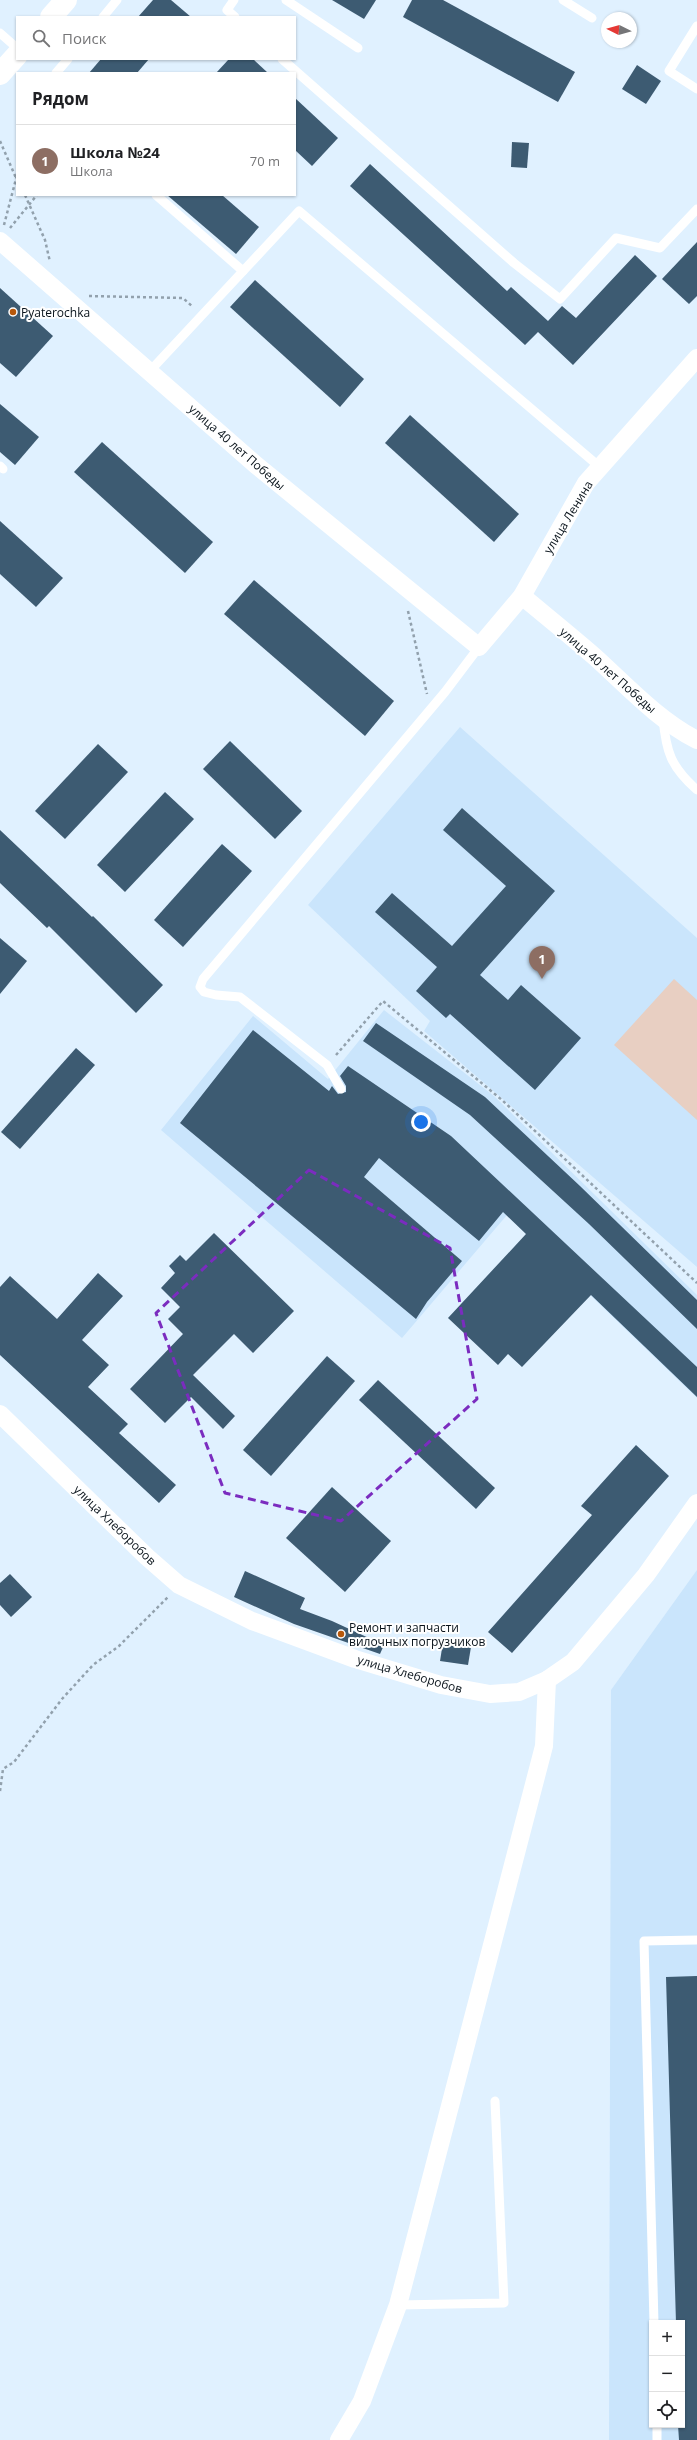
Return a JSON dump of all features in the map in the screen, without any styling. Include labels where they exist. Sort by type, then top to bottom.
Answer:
[{"type":"main road","points":[[52,16],[66,0]]},
{"type":"street","name":"улица 40 лет Победы","points":[[0,241],[256,465],[479,647]]},
{"type":"street","name":"улица Ленина","points":[[479,647],[522,596],[586,483],[601,468],[697,358]]},
{"type":"street","name":"улица 40 лет Победы","points":[[522,596],[663,716],[684,733],[697,740]]},
{"type":"street","name":"улица Хлеборобов","points":[[0,1414],[147,1557],[179,1585],[252,1621],[355,1659],[441,1685],[490,1694],[519,1692],[547,1680],[573,1662],[646,1575],[697,1503]]},
{"type":"street","points":[[339,2440],[362,2401],[398,2305],[544,1746],[547,1680]]},
{"type":"lane","points":[[104,16],[117,0]]},
{"type":"lane","points":[[234,0],[227,10],[234,16]]},
{"type":"lane","points":[[286,0],[358,48]]},
{"type":"lane","points":[[562,0],[592,18]]},
{"type":"lane","points":[[697,26],[669,71],[697,89]]},
{"type":"lane","points":[[0,33],[12,62]]},
{"type":"lane","points":[[57,72],[67,60]]},
{"type":"lane","points":[[283,60],[514,263],[560,299],[616,238],[660,248],[697,209]]},
{"type":"lane","points":[[157,196],[244,271]]},
{"type":"lane","points":[[149,372],[299,211],[601,468]]},
{"type":"lane","points":[[341,1090],[327,1065],[240,997],[216,995],[204,992],[200,987],[203,979],[430,708],[479,647]]},
{"type":"lane","points":[[663,716],[665,744],[679,773],[697,790]]},
{"type":"lane","points":[[654,2320],[644,1941],[697,1940]]},
{"type":"lane","points":[[398,2305],[504,2303],[495,2101]]},
{"type":"lane","points":[[657,2428],[657,2440]]},
{"type":"path","points":[[0,141],[16,180],[0,241]]},
{"type":"path","points":[[26,196],[45,240],[62,295],[183,298],[202,315]]},
{"type":"path","points":[[0,241],[36,196]]},
{"type":"path","points":[[402,584],[430,708]]},
{"type":"path","points":[[327,1065],[383,1000],[502,1100],[697,1283]]},
{"type":"path","points":[[0,1791],[3,1769],[14,1762],[62,1699],[93,1665],[119,1646],[179,1585]]},
{"type":"highlighted area","points":[[309,1170],[450,1248],[477,1399],[341,1521],[225,1493],[156,1313]]},
{"type":"shaded area","points":[[460,727],[697,938],[697,1267],[424,1031],[430,1021],[308,905]]},
{"type":"shaded area","points":[[674,979],[697,1000],[697,1120],[614,1045]]},
{"type":"shaded area","points":[[384,1010],[494,1096],[697,1295],[697,1398],[507,1215],[402,1338],[161,1130],[253,1016],[328,1079]]},
{"type":"shaded area","points":[[697,1570],[697,2440],[609,2440],[611,1690]]},
{"type":"building","points":[[153,0],[171,0],[190,16],[139,16]]},
{"type":"building","points":[[332,0],[376,0],[364,19]]},
{"type":"building","points":[[412,0],[443,0],[575,72],[558,102],[403,17]]},
{"type":"building","points":[[100,60],[148,60],[138,72],[90,72]]},
{"type":"building","points":[[228,60],[254,60],[267,72],[217,72]]},
{"type":"building","points":[[637,65],[661,81],[646,104],[622,89]]},
{"type":"building","points":[[296,99],[338,138],[312,166],[296,151]]},
{"type":"building","points":[[512,142],[529,143],[527,168],[511,167]]},
{"type":"building","points":[[370,164],[507,291],[511,287],[548,321],[562,306],[576,318],[635,255],[657,276],[573,365],[538,332],[525,345],[350,186]]},
{"type":"building","points":[[168,196],[223,196],[259,227],[236,254]]},
{"type":"building","points":[[697,242],[697,296],[689,304],[662,279]]},
{"type":"building","points":[[255,280],[364,379],[340,407],[230,307]]},
{"type":"building","name":"Pyaterochka","points":[[0,288],[53,336],[16,377],[0,363]]},
{"type":"building","points":[[0,404],[39,437],[15,465],[0,452]]},
{"type":"building","points":[[410,415],[519,514],[494,542],[385,443]]},
{"type":"building","points":[[102,442],[213,542],[185,573],[74,472]]},
{"type":"building","points":[[0,521],[63,578],[36,607],[0,574]]},
{"type":"building","points":[[254,580],[394,701],[365,736],[224,614]]},
{"type":"building","points":[[230,741],[302,811],[275,839],[203,769]]},
{"type":"building","points":[[98,744],[128,772],[65,839],[35,811]]},
{"type":"building","points":[[165,792],[194,819],[125,892],[97,865]]},
{"type":"building","points":[[462,808],[555,891],[480,975],[508,1000],[521,985],[581,1038],[535,1090],[450,1014],[446,1018],[416,991],[437,967],[375,912],[392,893],[452,946],[506,886],[443,830]]},
{"type":"building","points":[[0,830],[92,917],[93,916],[163,985],[136,1013],[49,926],[47,928],[0,883]]},
{"type":"building","points":[[222,844],[252,871],[183,947],[154,920]]},
{"type":"building","points":[[0,938],[27,961],[0,994]]},
{"type":"building","points":[[376,1023],[485,1097],[580,1186],[697,1300],[697,1329],[589,1224],[470,1115],[363,1041]]},
{"type":"building","points":[[253,1030],[329,1091],[332,1086],[338,1094],[346,1092],[346,1086],[340,1076],[348,1066],[451,1136],[697,1367],[697,1397],[591,1295],[522,1367],[508,1354],[498,1365],[448,1318],[526,1234],[503,1212],[479,1241],[379,1158],[364,1177],[462,1261],[427,1302],[416,1319],[180,1123]]},
{"type":"building","points":[[76,1048],[95,1065],[20,1149],[1,1132]]},
{"type":"building","points":[[214,1233],[294,1311],[253,1353],[234,1334],[193,1375],[235,1416],[223,1429],[191,1397],[165,1423],[130,1389],[183,1334],[168,1319],[180,1307],[161,1288],[175,1273],[169,1266],[180,1255],[186,1261]]},
{"type":"building","points":[[98,1273],[123,1296],[82,1340],[109,1365],[88,1387],[128,1424],[119,1433],[176,1485],[159,1503],[0,1355],[0,1287],[10,1276],[57,1319]]},
{"type":"building","points":[[327,1356],[355,1381],[271,1476],[243,1450]]},
{"type":"building","points":[[378,1380],[495,1488],[476,1509],[359,1400]]},
{"type":"building","points":[[636,1445],[669,1476],[512,1653],[488,1632],[592,1515],[581,1506]]},
{"type":"building","points":[[332,1487],[391,1541],[345,1592],[286,1538]]},
{"type":"building","points":[[245,1571],[305,1598],[300,1609],[332,1621],[384,1645],[380,1654],[294,1624],[234,1597]]},
{"type":"building","points":[[10,1574],[32,1597],[11,1617],[0,1605],[0,1583]]},
{"type":"building","points":[[443,1642],[471,1647],[468,1665],[440,1661]]},
{"type":"building","points":[[697,1976],[697,2440],[679,2440],[678,2428],[685,2428],[685,2320],[676,2320],[666,1977]]},
{"type":"place","name":"Pyaterochka","points":[[13,312]]},
{"type":"place","name":"Школа №24","points":[[542,979]]},
{"type":"place","name":"Ремонт и запчасти вилочных погрузчиков","points":[[341,1634]]}]
